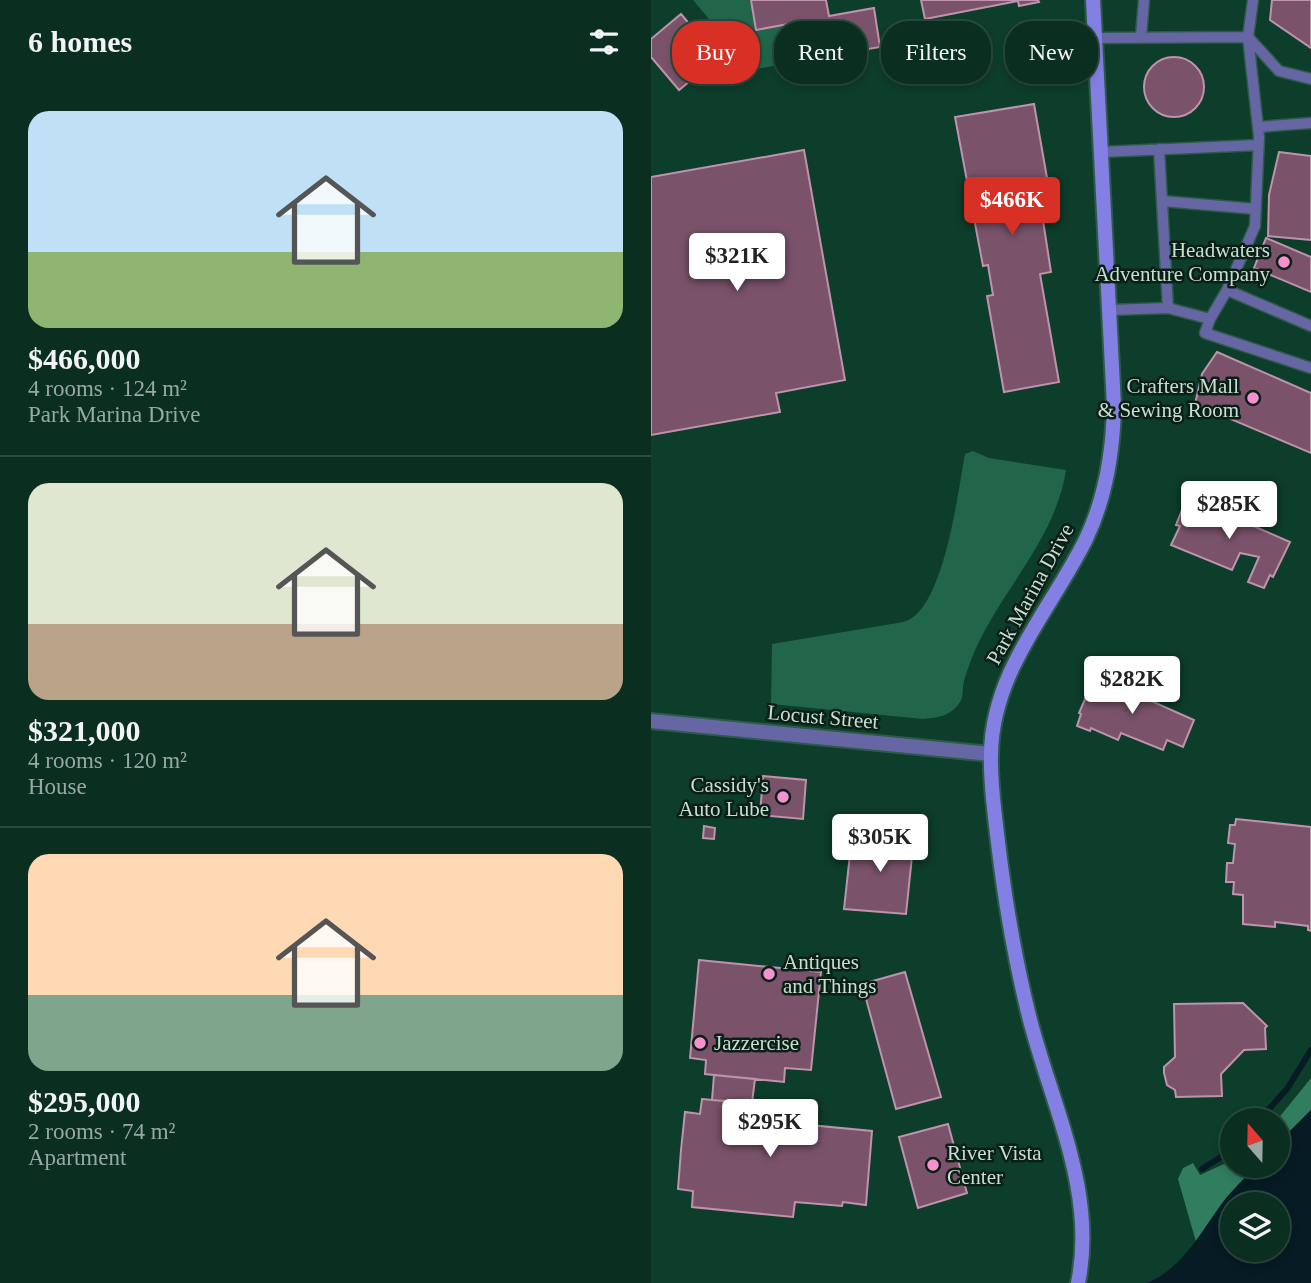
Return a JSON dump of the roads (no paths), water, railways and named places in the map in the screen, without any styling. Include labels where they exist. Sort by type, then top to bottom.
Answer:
[{"type":"main road","name":"Park Marina Drive","points":[[1093,0],[1094,21]]},
{"type":"main road","name":"Park Marina Drive","points":[[1078,1283],[1084,1247],[1081,1201],[1070,1151],[1028,1014],[1015,952],[1002,874],[991,754],[994,723],[1010,674],[1024,643],[1090,530],[1106,486],[1114,438],[1097,84]]},
{"type":"street","name":"Locust Street","points":[[651,721],[991,754]]},
{"type":"lane","points":[[1141,37],[1144,0]]},
{"type":"lane","points":[[1253,0],[1248,37],[1258,127],[1255,226],[1205,333],[1311,368]]},
{"type":"lane","points":[[1098,38],[1248,37],[1279,71],[1311,79]]},
{"type":"lane","points":[[1258,127],[1311,123]]},
{"type":"lane","points":[[1101,152],[1258,145]]},
{"type":"lane","points":[[1159,149],[1168,309]]},
{"type":"lane","points":[[1162,201],[1256,209]]},
{"type":"lane","points":[[1227,290],[1311,326]]},
{"type":"lane","points":[[1109,310],[1168,309],[1210,319]]},
{"type":"water","points":[[1311,1110],[1311,1283],[1147,1283],[1161,1276],[1183,1257],[1220,1207],[1220,1262],[1290,1262],[1290,1192],[1232,1192],[1245,1178],[1290,1178],[1290,1131]]},
{"type":"waterway","points":[[1270,1108],[1287,1089],[1311,1050]]},
{"type":"waterway","points":[[1202,1169],[1220,1158]]},
{"type":"place","name":"Headwaters Adventure Company","points":[[1284,262]]},
{"type":"place","name":"Crafters Mall & Sewing Room","points":[[1253,398]]},
{"type":"place","name":"Cassidy's Auto Lube","points":[[783,797]]},
{"type":"place","name":"Antiques and Things","points":[[769,974]]},
{"type":"place","name":"Jazzercise","points":[[700,1043]]},
{"type":"place","name":"River Vista Center","points":[[933,1165]]}]
